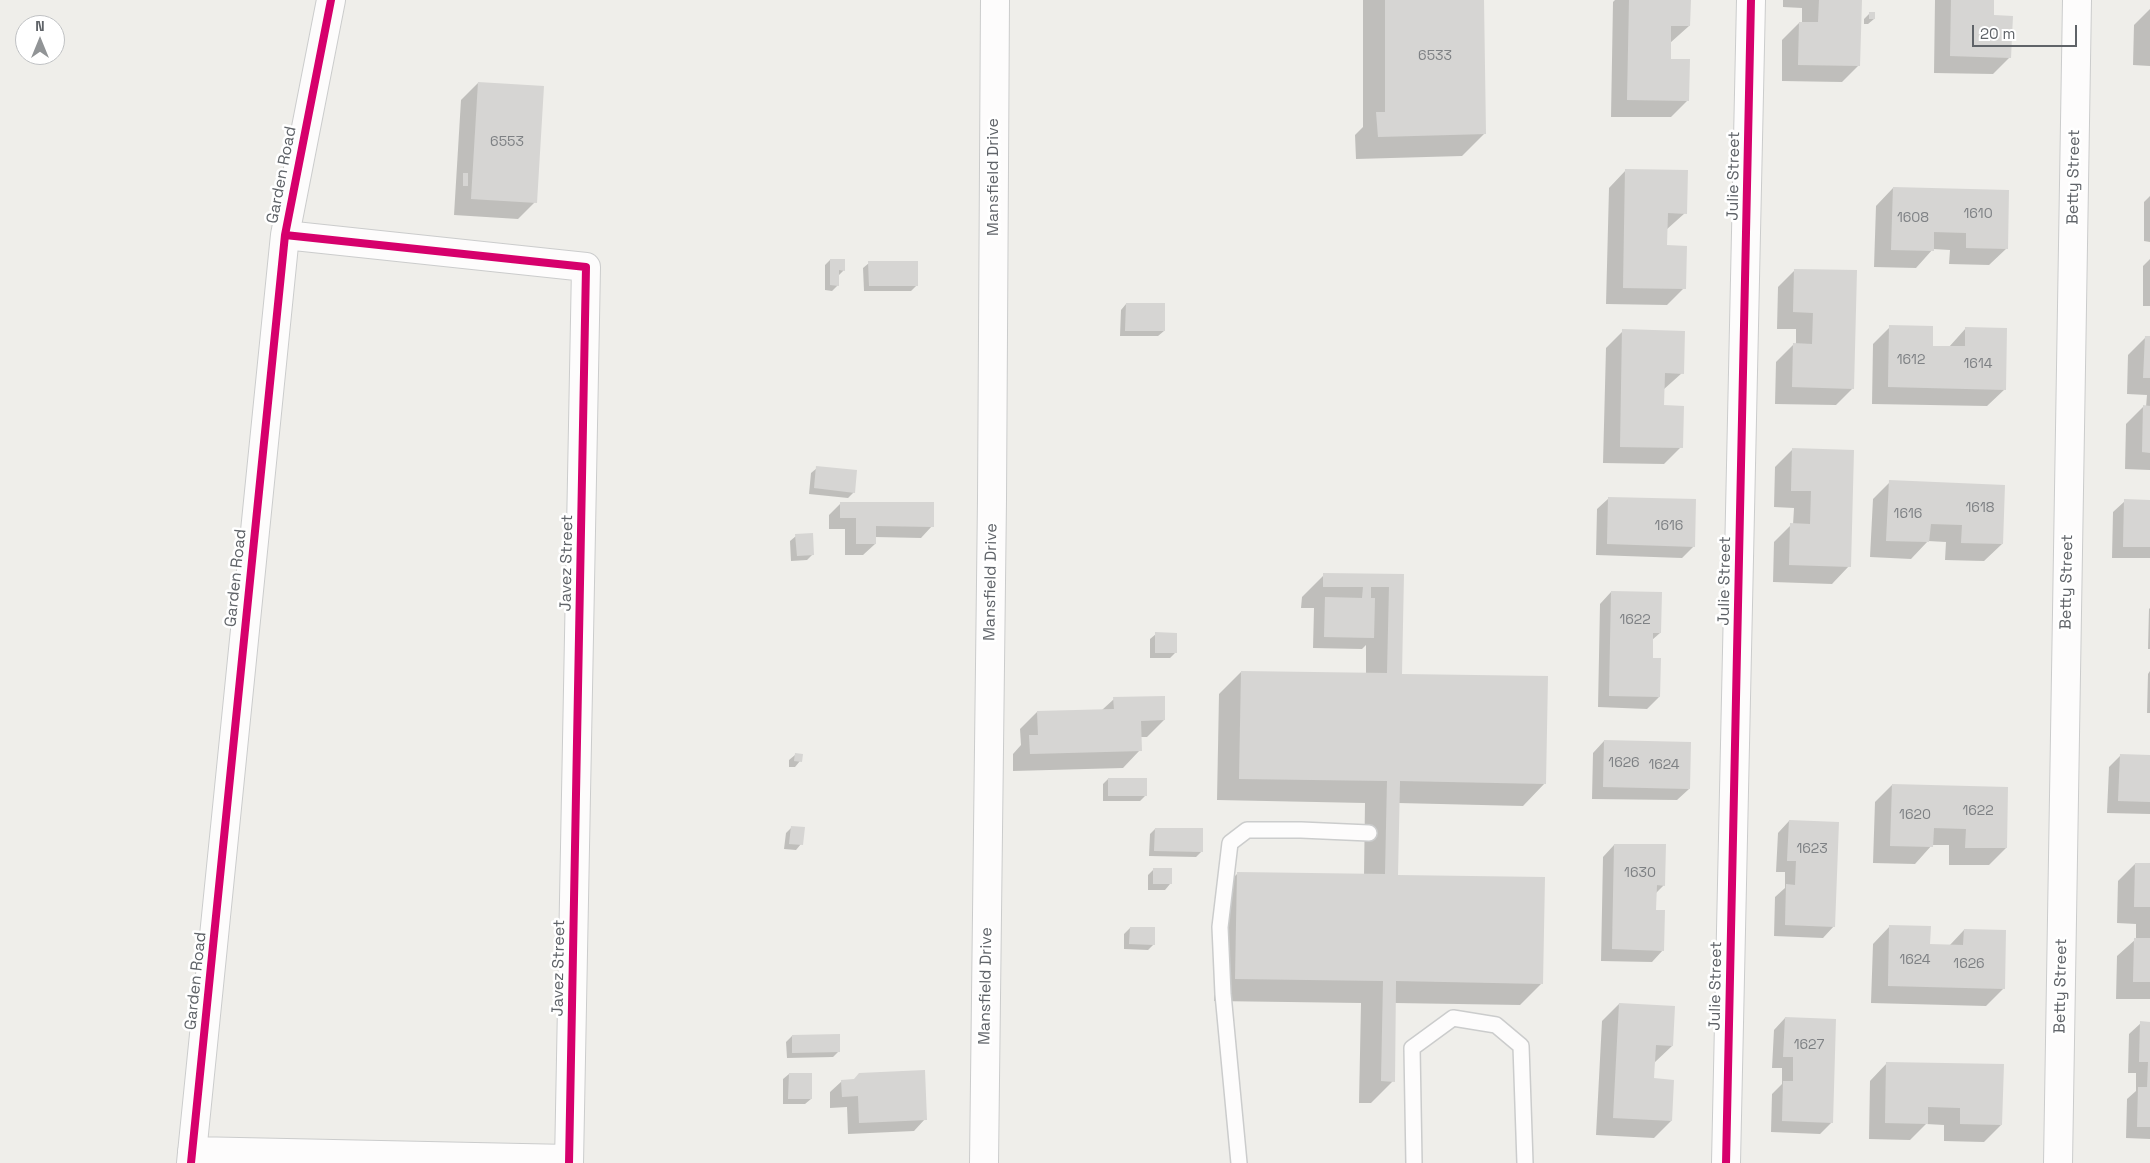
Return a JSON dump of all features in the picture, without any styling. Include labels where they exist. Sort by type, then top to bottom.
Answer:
[{"type":"street","name":"Garden Road","points":[[192,1157],[284,235],[331,0]]},
{"type":"street","name":"Mansfield Drive","points":[[984,1163],[992,489],[995,0]]},
{"type":"street","name":"Julie Street","points":[[1726,1163],[1751,0]]},
{"type":"street","name":"Betty Street","points":[[2058,1163],[2076,0]]},
{"type":"street","name":"Javez Street","points":[[284,235],[586,267],[569,1161]]},
{"type":"street","points":[[192,1157],[569,1161]]},
{"type":"lane","points":[[1239,1163],[1223,994],[1220,927],[1230,843],[1247,830],[1369,833]]},
{"type":"lane","points":[[1414,1163],[1412,1048],[1453,1018],[1496,1025],[1521,1046],[1525,1163]]},
{"type":"building","points":[[1385,0],[1484,0],[1486,134],[1378,137],[1376,112],[1385,112]]},
{"type":"building","points":[[1629,0],[1691,0],[1690,26],[1671,26],[1671,59],[1690,59],[1689,101],[1627,100]]},
{"type":"building","points":[[1819,0],[1862,0],[1860,66],[1798,65],[1799,22],[1818,22]]},
{"type":"building","points":[[1951,0],[1994,0],[1994,15],[2013,16],[2011,58],[1950,56]]},
{"type":"building","points":[[1869,12],[1875,12],[1875,19],[1869,19]]},
{"type":"building","points":[[478,82],[544,86],[537,203],[471,199]]},
{"type":"building","points":[[1625,169],[1688,170],[1687,214],[1668,213],[1667,245],[1687,246],[1686,289],[1623,288]]},
{"type":"building","points":[[463,173],[468,173],[468,186],[463,186]]},
{"type":"building","points":[[1893,187],[2009,190],[2008,249],[1966,248],[1966,233],[1934,232],[1934,251],[1891,250]]},
{"type":"building","points":[[830,259],[845,259],[845,271],[839,270],[839,286],[830,285]]},
{"type":"building","points":[[868,261],[918,261],[918,286],[869,286]]},
{"type":"building","points":[[1794,269],[1857,270],[1854,389],[1792,387],[1793,343],[1812,344],[1813,313],[1793,312]]},
{"type":"building","points":[[1126,303],[1165,303],[1165,331],[1125,331]]},
{"type":"building","points":[[1889,325],[1933,326],[1933,346],[1965,346],[1965,327],[2007,328],[2006,390],[1888,387]]},
{"type":"building","points":[[1622,329],[1685,331],[1684,374],[1665,373],[1664,405],[1684,406],[1683,448],[1620,447]]},
{"type":"building","points":[[2145,336],[2150,336],[2150,378],[2143,378]]},
{"type":"building","points":[[2143,405],[2150,406],[2150,453],[2142,452]]},
{"type":"building","points":[[1792,448],[1854,450],[1851,567],[1789,565],[1790,523],[1810,524],[1811,491],[1791,491]]},
{"type":"building","points":[[816,466],[857,470],[855,493],[814,488]]},
{"type":"building","points":[[1889,480],[2005,485],[2003,544],[1961,543],[1962,525],[1931,524],[1929,542],[1886,541]]},
{"type":"building","points":[[1608,497],[1696,499],[1695,547],[1607,544]]},
{"type":"building","points":[[2124,499],[2150,500],[2150,547],[2123,547]]},
{"type":"building","points":[[840,502],[934,502],[934,527],[876,526],[876,544],[856,544],[856,518],[840,518]]},
{"type":"building","points":[[813,533],[814,555],[797,556],[795,534]]},
{"type":"building","points":[[1323,573],[1404,574],[1402,674],[1548,676],[1546,784],[1400,781],[1398,875],[1545,877],[1543,984],[1396,981],[1395,1082],[1381,1081],[1383,981],[1235,979],[1237,872],[1385,874],[1387,781],[1239,779],[1241,671],[1387,673],[1389,587],[1371,587],[1371,598],[1375,598],[1374,638],[1324,637],[1325,597],[1362,598],[1363,587],[1323,587]]},
{"type":"building","points":[[1611,591],[1662,592],[1661,633],[1653,633],[1653,658],[1661,658],[1660,697],[1609,696]]},
{"type":"building","points":[[1155,632],[1177,633],[1177,653],[1155,653]]},
{"type":"building","points":[[1165,696],[1165,720],[1141,721],[1142,751],[1030,754],[1029,735],[1038,735],[1037,711],[1114,709],[1113,697]]},
{"type":"building","points":[[1604,740],[1691,742],[1690,789],[1603,787]]},
{"type":"building","points":[[795,753],[803,754],[802,762],[794,761]]},
{"type":"building","points":[[2120,754],[2150,755],[2150,802],[2118,801]]},
{"type":"building","points":[[1108,778],[1147,778],[1147,796],[1108,796]]},
{"type":"building","points":[[1892,784],[2008,787],[2007,848],[1965,848],[1966,829],[1934,828],[1933,847],[1890,846]]},
{"type":"building","points":[[1789,820],[1839,822],[1835,927],[1785,925],[1786,884],[1795,885],[1796,861],[1787,861]]},
{"type":"building","points":[[791,826],[805,827],[803,845],[789,844]]},
{"type":"building","points":[[1155,828],[1203,828],[1203,852],[1154,851]]},
{"type":"building","points":[[1614,844],[1666,844],[1665,886],[1657,885],[1656,910],[1665,910],[1664,951],[1612,949]]},
{"type":"building","points":[[2135,863],[2150,863],[2150,907],[2134,907]]},
{"type":"building","points":[[1153,868],[1172,868],[1172,884],[1153,884]]},
{"type":"building","points":[[1889,925],[1931,926],[1930,944],[1963,945],[1964,929],[2006,930],[2005,989],[1888,986]]},
{"type":"building","points":[[1130,927],[1155,927],[1155,945],[1129,944]]},
{"type":"building","points":[[2134,938],[2150,938],[2150,982],[2133,982]]},
{"type":"building","points":[[1619,1003],[1675,1006],[1673,1046],[1656,1045],[1654,1078],[1674,1080],[1672,1121],[1613,1118]]},
{"type":"building","points":[[1785,1017],[1836,1019],[1833,1123],[1782,1121],[1783,1081],[1793,1081],[1793,1057],[1783,1057]]},
{"type":"building","points":[[2140,1021],[2150,1022],[2150,1127],[2137,1127],[2138,1087],[2147,1087],[2148,1062],[2139,1062]]},
{"type":"building","points":[[840,1034],[840,1052],[792,1053],[792,1035]]},
{"type":"building","points":[[1886,1062],[2004,1064],[2002,1125],[1960,1124],[1960,1108],[1928,1107],[1928,1124],[1885,1123]]},
{"type":"building","points":[[925,1070],[927,1120],[859,1123],[858,1096],[842,1097],[841,1080],[854,1079],[859,1073]]},
{"type":"building","points":[[789,1073],[812,1073],[812,1099],[788,1099]]},
{"type":"cycle path","points":[[191,1163],[285,235],[331,0]]},
{"type":"cycle path","points":[[1726,1163],[1751,0]]},
{"type":"cycle path","points":[[285,235],[586,267],[569,1163]]}]
